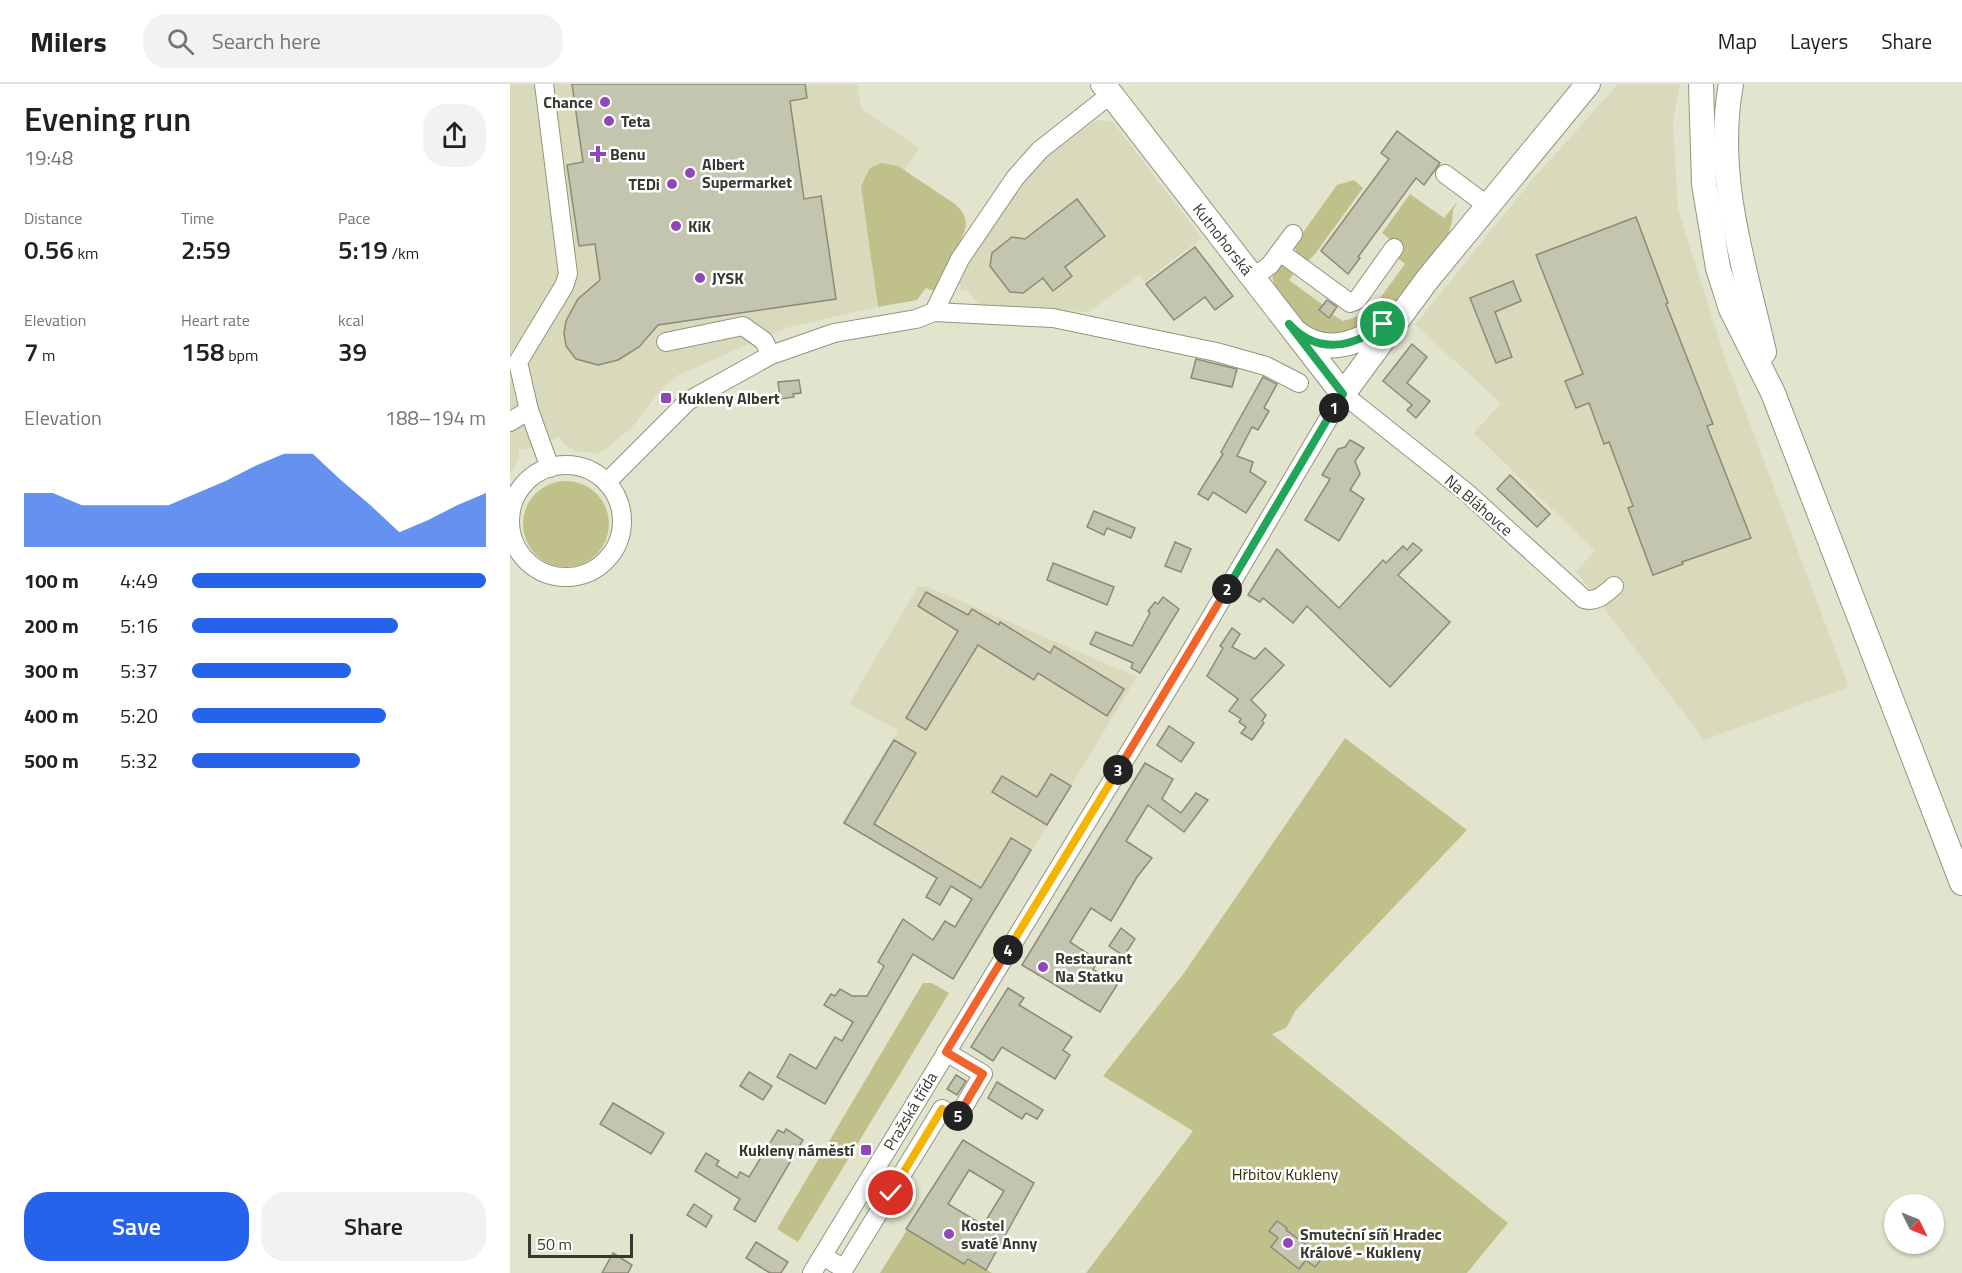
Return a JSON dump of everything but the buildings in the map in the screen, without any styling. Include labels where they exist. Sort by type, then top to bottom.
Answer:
[{"type":"main road","points":[[1701,84],[1704,184],[1718,268],[1731,309],[1773,393],[1962,883]]},
{"type":"main road","points":[[1722,84],[1726,110]]},
{"type":"main road","points":[[1731,84],[1726,110],[1725,143],[1729,191],[1736,236],[1773,393]]},
{"type":"main road","points":[[1343,394],[1427,280],[1586,87]]},
{"type":"main road","name":"Kutnohorská","points":[[1107,89],[1343,394]]},
{"type":"main road","points":[[1289,324],[1301,336],[1317,344],[1336,346],[1354,342],[1383,324],[1427,280]]},
{"type":"street","points":[[544,84],[568,274],[564,286],[514,367],[550,468]]},
{"type":"street","points":[[933,312],[960,259],[1015,178],[1041,150],[1107,89]]},
{"type":"street","points":[[1445,174],[1488,206]]},
{"type":"street","points":[[1253,278],[1270,265],[1293,234]]},
{"type":"street","points":[[1280,252],[1350,303],[1357,300],[1394,248]]},
{"type":"street","points":[[607,482],[688,401],[771,355],[834,333],[916,319],[933,312],[1053,318],[1216,352],[1266,366],[1299,383]]},
{"type":"street","points":[[666,342],[743,326],[764,341],[771,355]]},
{"type":"street","name":"Na Bláhovce","points":[[1343,394],[1466,492],[1584,599],[1590,601],[1599,598],[1614,586]]},
{"type":"street","name":"Pražská třída","points":[[812,1273],[1193,647],[1343,394]]},
{"type":"street","points":[[510,422],[529,410]]},
{"type":"street","points":[[565,465],[580,467],[595,473],[607,482],[617,497],[622,514],[622,531],[616,548],[605,562],[590,572],[573,577],[556,576],[539,570],[525,560],[516,545],[511,528],[511,510],[516,496],[525,484],[536,474],[565,465]]},
{"type":"street","points":[[823,1256],[844,1269],[942,1109],[957,1118],[983,1074],[946,1052]]},
{"type":"shaded area","points":[[510,84],[857,84],[861,108],[919,148],[869,227],[877,307],[786,328],[678,375],[664,386],[634,425],[605,450],[598,453],[578,452],[564,444],[559,437],[519,450],[519,457],[510,476]]},
{"type":"shaded area","points":[[1618,84],[1680,84],[1673,122],[1678,209],[1724,355],[1849,687],[1704,740],[1576,571],[1595,551],[1474,433],[1501,403],[1415,325],[1532,180]]},
{"type":"shaded area","points":[[1100,120],[1112,121],[1202,238],[1144,282],[1139,275],[1089,312],[981,307],[967,290],[962,291],[958,279],[1021,181],[1035,165],[1092,123]]},
{"type":"shaded area","points":[[918,586],[930,588],[1137,677],[994,913],[842,823],[898,730],[849,704]]},
{"type":"green space","points":[[881,163],[898,166],[955,204],[962,211],[966,225],[962,239],[934,291],[926,288],[917,300],[878,307],[861,186],[870,168]]},
{"type":"green space","points":[[1354,180],[1363,188],[1315,254],[1308,261],[1297,254],[1295,248],[1299,238],[1337,185]]},
{"type":"green space","points":[[1410,194],[1444,218],[1458,201],[1453,210],[1447,239],[1390,308],[1379,318],[1334,339],[1307,327],[1274,286],[1272,273],[1280,266],[1288,267],[1295,272],[1289,280],[1323,305],[1319,311],[1329,318],[1332,314],[1343,321],[1370,312],[1405,264],[1396,257],[1403,249],[1382,233]]},
{"type":"green space","points":[[566,481],[583,484],[597,493],[606,507],[609,524],[606,541],[597,555],[583,564],[566,567],[549,564],[535,555],[526,541],[523,524],[526,507],[535,493],[549,484]]},
{"type":"green space","name":"Hřbitov Kukleny","points":[[1345,738],[1467,830],[1296,1010],[1286,1028],[1272,1034],[1508,1223],[1467,1273],[1086,1273],[1193,1131],[1103,1076],[1184,973]]},
{"type":"green space","points":[[923,983],[932,983],[949,993],[798,1242],[777,1229]]},
{"type":"green space","points":[[907,1230],[964,1264],[970,1260],[992,1273],[880,1273]]},
{"type":"place","name":"Chance","points":[[605,102]]},
{"type":"place","name":"Teta","points":[[609,121]]},
{"type":"place","name":"Benu","points":[[598,154]]},
{"type":"place","name":"Albert Supermarket","points":[[690,173]]},
{"type":"place","name":"TEDi","points":[[672,184]]},
{"type":"place","name":"KiK","points":[[676,226]]},
{"type":"place","name":"JYSK","points":[[700,278]]},
{"type":"place","name":"Kukleny Albert","points":[[666,398]]},
{"type":"place","name":"Restaurant Na Statku","points":[[1043,967]]},
{"type":"place","name":"Kukleny náměstí","points":[[866,1150]]},
{"type":"place","name":"Kostel svaté Anny","points":[[949,1234]]},
{"type":"place","name":"Smuteční síň Hradec Králové - Kukleny","points":[[1288,1243]]},
{"type":"route","points":[[891,1193],[942,1109],[957,1118],[983,1074],[946,1052],[1188,656],[1343,394],[1289,324],[1308,340],[1326,346],[1336,346],[1365,337],[1383,324]]}]
